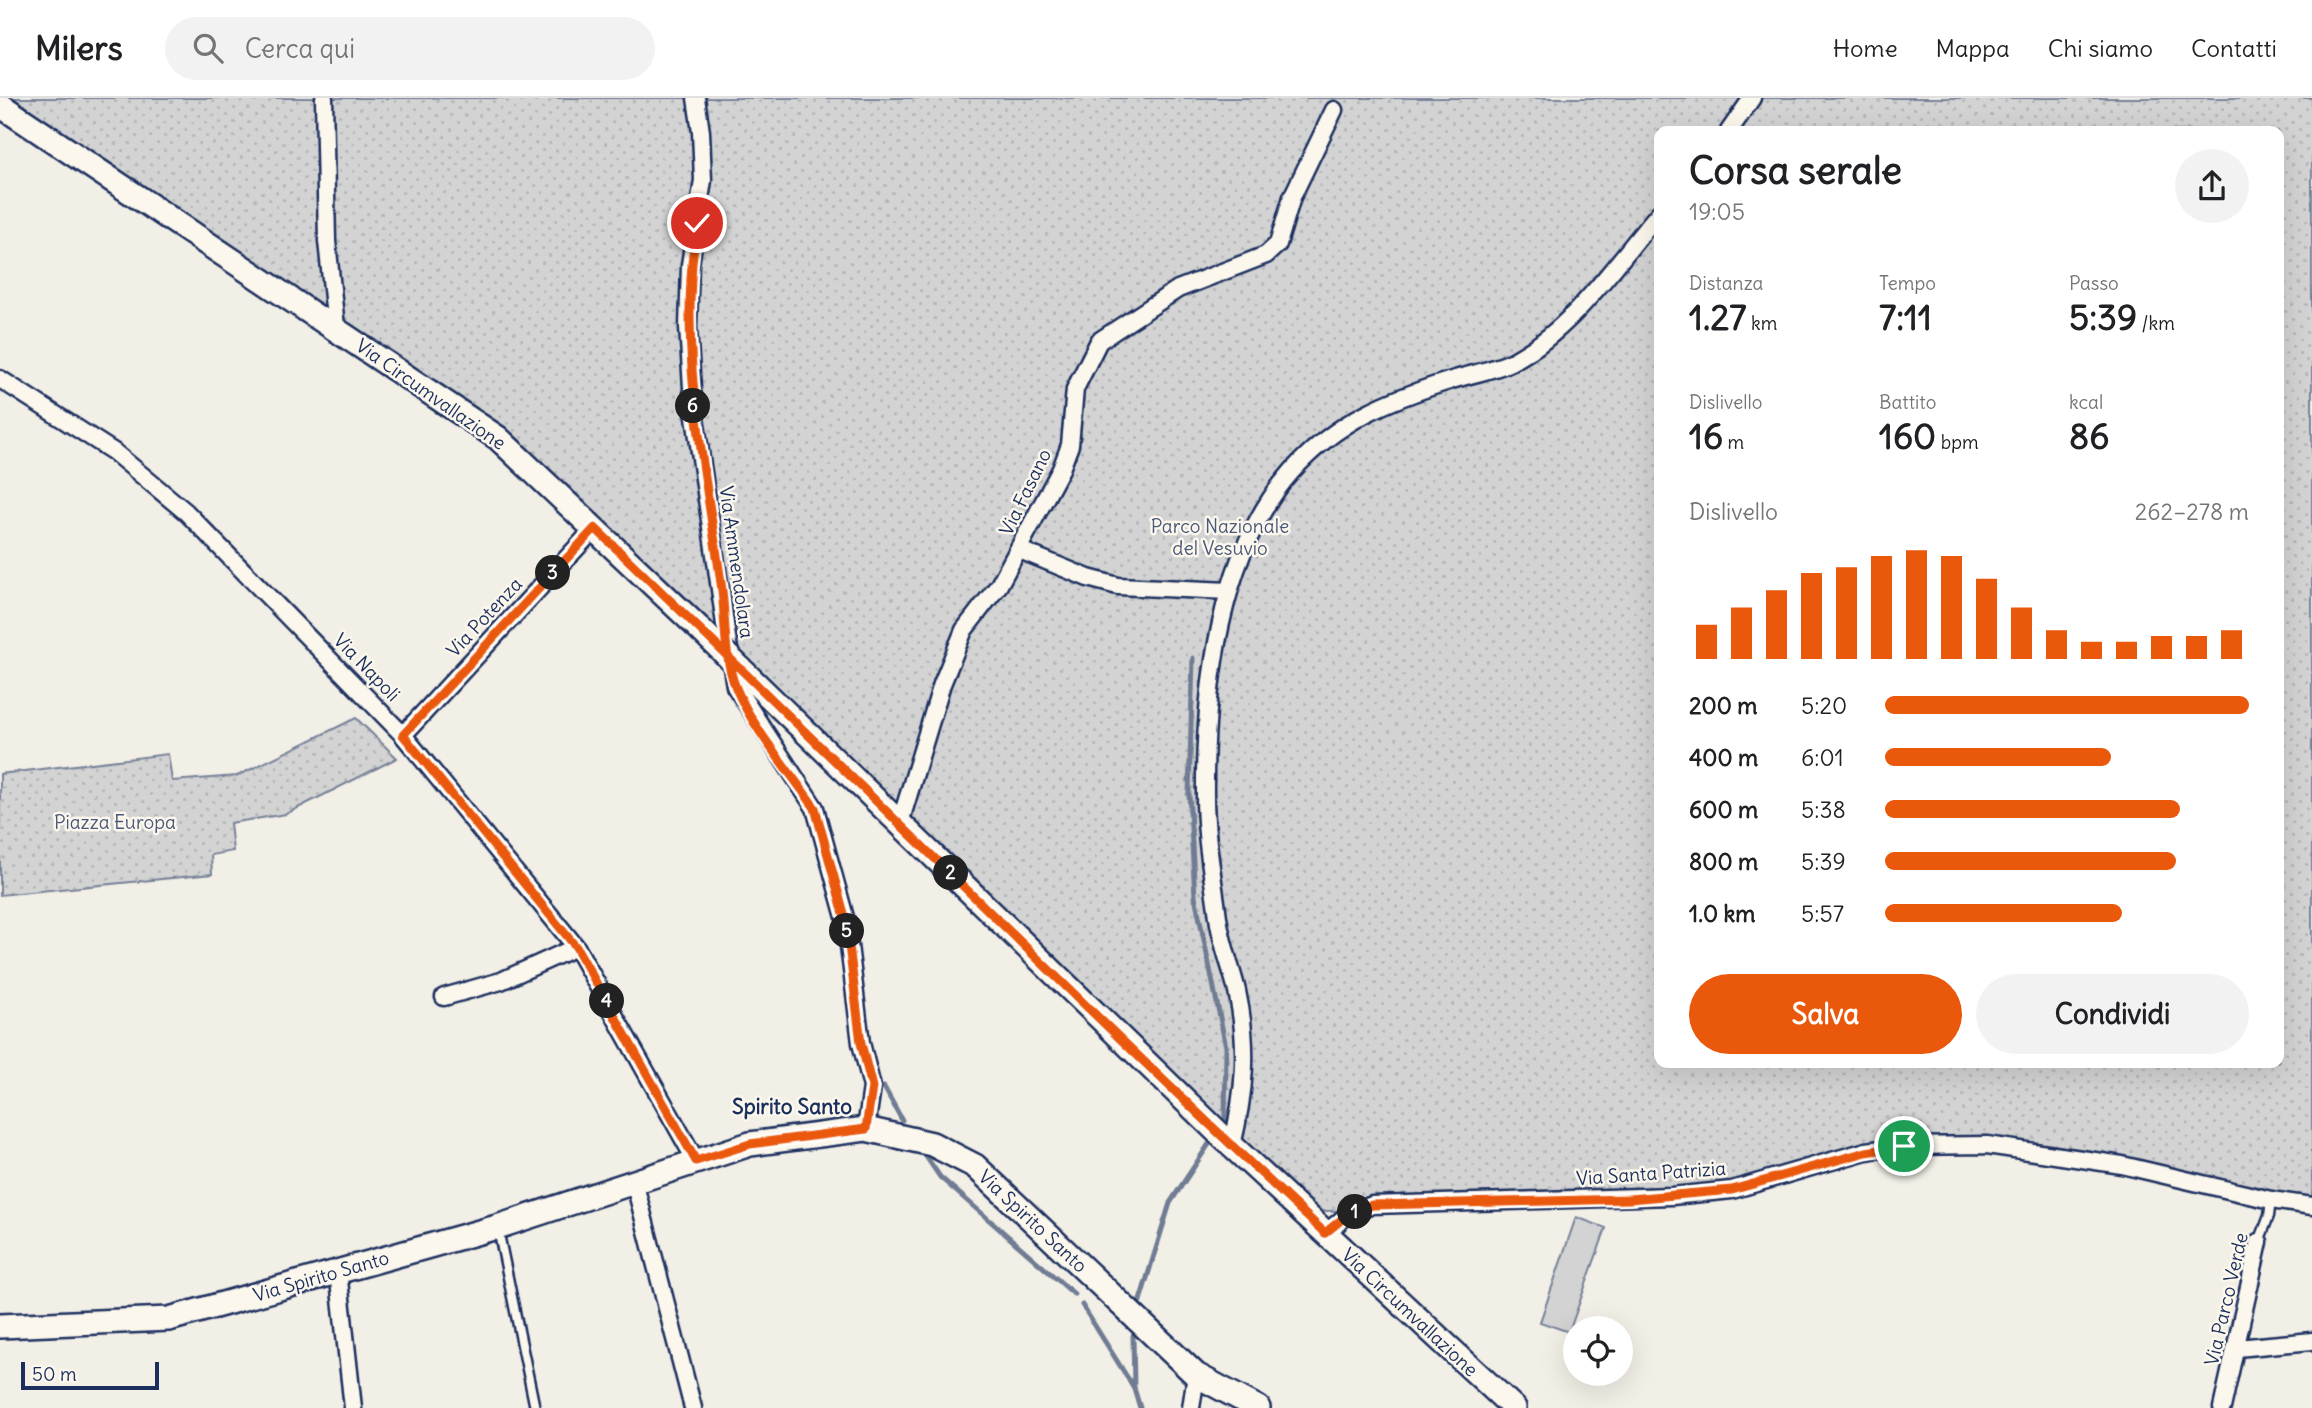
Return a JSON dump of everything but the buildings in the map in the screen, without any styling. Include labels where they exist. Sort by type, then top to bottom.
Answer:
[{"type":"main road","name":"Via Circumvallazione","points":[[0,105],[335,327],[498,439],[701,630],[1231,1146],[1514,1408]]},
{"type":"main road","name":"Via Spirito Santo","points":[[0,1326],[169,1319],[497,1227],[750,1144],[866,1129],[932,1144],[975,1166],[1196,1375],[1258,1408]]},
{"type":"street","points":[[324,98],[327,241],[335,327]]},
{"type":"street","name":"Via Ammendolara","points":[[696,98],[703,180],[690,265],[688,327],[693,403],[735,686],[815,808],[823,828],[846,921],[861,1043],[872,1087],[866,1129]]},
{"type":"street","points":[[1732,126],[1752,98]]},
{"type":"street","name":"Via Fasano","points":[[900,823],[942,684],[964,630],[999,585],[1020,550],[1070,445],[1075,389],[1099,341],[1144,308],[1178,289],[1266,255],[1278,244],[1292,197],[1334,110]]},
{"type":"street","points":[[1231,1146],[1244,1094],[1244,1052],[1237,992],[1218,922],[1205,798],[1213,675],[1229,592],[1246,539],[1262,510],[1292,471],[1338,428],[1404,395],[1510,362],[1550,338],[1654,219]]},
{"type":"street","name":"Via Napoli","points":[[0,379],[114,452],[186,512],[403,735],[576,947],[696,1161]]},
{"type":"street","name":"Via Potenza","points":[[403,735],[595,528]]},
{"type":"street","points":[[1020,550],[1088,578],[1118,586],[1229,592]]},
{"type":"street","points":[[444,997],[501,981],[576,947]]},
{"type":"street","name":"Via Santa Patrizia","points":[[1325,1233],[1346,1216],[1372,1205],[1629,1199],[1732,1190],[1866,1152],[1904,1146],[1987,1145],[2122,1165],[2271,1200],[2312,1206]]},
{"type":"street","points":[[634,1181],[693,1408]]},
{"type":"street","name":"Via Parco Verde","points":[[2222,1408],[2259,1242]]},
{"type":"street","points":[[338,1271],[352,1408]]},
{"type":"street","points":[[2237,1348],[2312,1342]]},
{"type":"street","points":[[1191,1408],[1196,1375]]},
{"type":"lane","name":"Via Parco Verde","points":[[2259,1242],[2269,1216],[2271,1200]]},
{"type":"lane","points":[[497,1227],[535,1408]]},
{"type":"green space","name":"Parco Nazionale del Vesuvio","points":[[0,98],[2312,98],[2312,1210],[2066,1159],[1946,1148],[1814,1168],[1714,1201],[1287,1212],[576,521],[477,429]]},
{"type":"green space","name":"Piazza Europa","points":[[356,718],[397,758],[286,814],[230,823],[233,851],[211,855],[212,874],[0,895],[0,774],[168,754],[172,781],[237,776]]},
{"type":"green space","points":[[1576,1217],[1606,1228],[1575,1316],[1563,1316],[1563,1330],[1540,1322]]},
{"type":"waterway","points":[[1193,658],[1189,794],[1195,896],[1226,1047],[1225,1122]]},
{"type":"waterway","points":[[884,1087],[902,1120]]},
{"type":"waterway","points":[[1139,1304],[1170,1203],[1209,1144]]},
{"type":"waterway","points":[[923,1152],[940,1177],[1074,1294]]},
{"type":"waterway","points":[[1082,1305],[1134,1388]]},
{"type":"waterway","points":[[1133,1336],[1134,1388],[1140,1408]]},
{"type":"district","name":"Spirito Santo","points":[[792,1107]]},
{"type":"route","points":[[697,223],[690,265],[688,327],[693,403],[721,584],[726,631],[735,686],[815,808],[823,828],[846,921],[861,1043],[872,1087],[866,1129],[750,1144],[696,1161],[576,947],[403,735],[595,528],[701,630],[746,674],[900,823],[1064,983],[1155,1070],[1231,1146],[1325,1233],[1346,1216],[1372,1205],[1629,1199],[1732,1190],[1866,1152],[1904,1146]]}]
